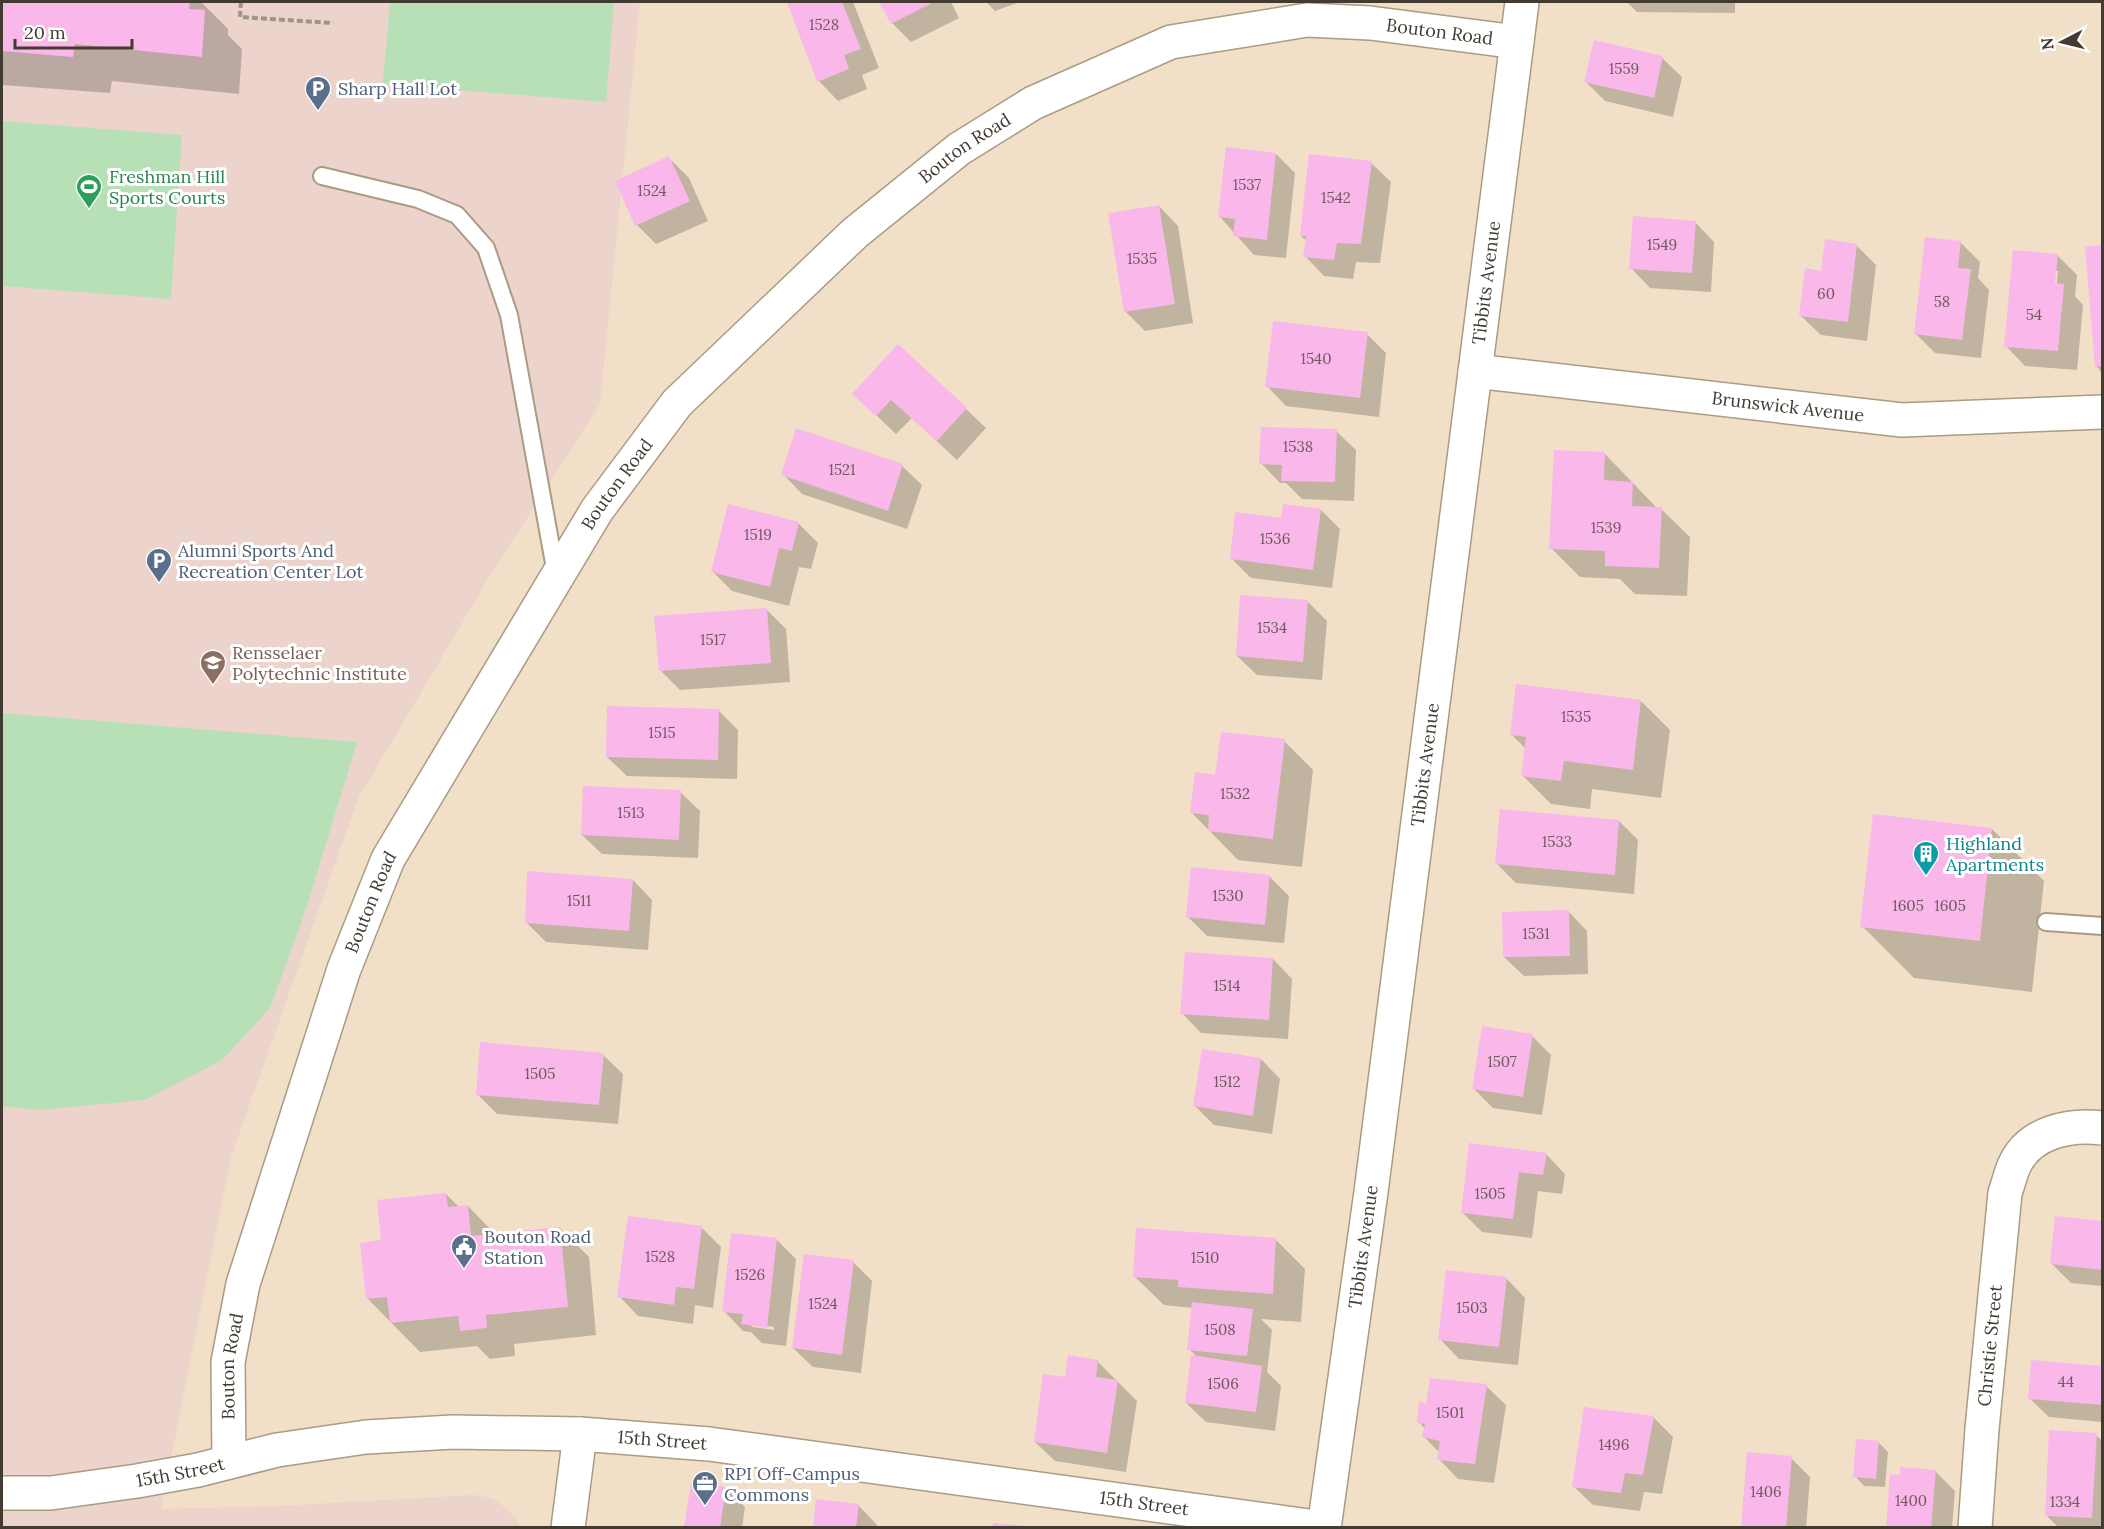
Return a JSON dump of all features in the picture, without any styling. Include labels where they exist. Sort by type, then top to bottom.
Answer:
[{"type":"street","name":"Tibbits Avenue","points":[[1323,1527],[1371,1192],[1522,2]]},
{"type":"street","name":"Bouton Road","points":[[229,1462],[228,1362],[243,1284],[344,969],[388,859],[597,510],[677,403],[855,233],[959,149],[1033,103],[1172,42],[1308,20],[1370,23],[1517,42]]},
{"type":"street","name":"Brunswick Avenue","points":[[1475,371],[1902,420],[2103,412]]},
{"type":"street","name":"Christie Street","points":[[1975,1527],[2005,1193],[2014,1165],[2032,1141],[2055,1131],[2090,1126],[2103,1128]]},
{"type":"street","name":"15th Street","points":[[2,1493],[51,1493],[137,1481],[278,1450],[366,1437],[453,1432],[580,1434],[709,1444],[1323,1527]]},
{"type":"street","points":[[568,1527],[580,1434]]},
{"type":"lane","points":[[322,176],[418,199],[457,215],[486,248],[509,315],[556,578]]},
{"type":"lane","points":[[2046,922],[2103,926]]},
{"type":"path","points":[[241,2],[240,17],[333,23]]},
{"type":"shaded area","name":"Rensselaer Polytechnic Institute","points":[[2,2],[640,2],[600,404],[491,574],[358,799],[231,1157],[161,1509],[278,1506],[474,1495],[492,1498],[501,1504],[516,1518],[521,1527],[2,1528]]},
{"type":"green space","points":[[390,2],[614,2],[606,102],[383,84]]},
{"type":"green space","name":"Freshman Hill Sports Courts","points":[[2,121],[182,135],[171,299],[2,286]]},
{"type":"green space","points":[[2,713],[357,742],[305,912],[270,1008],[222,1060],[145,1100],[39,1110],[2,1106]]},
{"type":"building","points":[[2,2],[190,2],[189,9],[205,10],[202,57],[75,44],[73,57],[2,51]]},
{"type":"building","points":[[787,2],[842,2],[861,49],[844,55],[849,69],[817,82]]},
{"type":"building","points":[[879,2],[934,2],[891,24]]},
{"type":"building","points":[[1594,40],[1663,56],[1654,98],[1584,82]]},
{"type":"building","points":[[1226,147],[1276,153],[1267,240],[1233,236],[1235,219],[1218,217]]},
{"type":"building","points":[[1309,154],[1372,161],[1361,244],[1337,243],[1334,260],[1303,257],[1306,236],[1300,236]]},
{"type":"building","points":[[669,156],[690,201],[635,226],[615,181]]},
{"type":"building","points":[[1159,205],[1175,304],[1124,312],[1108,213]]},
{"type":"building","points":[[1633,216],[1696,221],[1692,273],[1629,269]]},
{"type":"building","points":[[1925,237],[1961,241],[1958,268],[1971,269],[1962,340],[1914,334]]},
{"type":"building","points":[[1825,239],[1857,244],[1848,322],[1799,316],[1805,268],[1821,271]]},
{"type":"building","points":[[2102,245],[2102,366],[2095,367],[2085,247]]},
{"type":"building","points":[[2013,250],[2058,254],[2055,283],[2064,284],[2058,351],[2004,347]]},
{"type":"building","points":[[1273,321],[1368,332],[1360,398],[1265,387]]},
{"type":"building","points":[[898,344],[967,408],[937,441],[891,400],[876,416],[852,394]]},
{"type":"building","points":[[1261,427],[1337,429],[1335,482],[1281,481],[1282,465],[1259,464]]},
{"type":"building","points":[[796,428],[903,464],[888,511],[781,475]]},
{"type":"building","points":[[1554,450],[1605,452],[1604,480],[1633,482],[1632,506],[1662,507],[1659,568],[1605,566],[1605,551],[1549,549]]},
{"type":"building","points":[[728,504],[799,522],[792,551],[779,548],[770,587],[711,572]]},
{"type":"building","points":[[1283,504],[1321,509],[1313,570],[1230,559],[1235,512],[1281,518]]},
{"type":"building","points":[[1240,595],[1308,600],[1303,662],[1236,656]]},
{"type":"building","points":[[767,608],[771,663],[659,671],[654,616]]},
{"type":"building","points":[[1516,684],[1641,700],[1633,770],[1564,761],[1561,781],[1521,776],[1526,737],[1510,735]]},
{"type":"building","points":[[607,706],[719,709],[718,760],[606,757]]},
{"type":"building","points":[[1221,732],[1285,739],[1273,839],[1208,831],[1209,815],[1190,813],[1195,772],[1215,775]]},
{"type":"building","points":[[583,786],[681,790],[679,840],[581,835]]},
{"type":"building","points":[[1500,809],[1619,820],[1615,875],[1495,864]]},
{"type":"building","name":"Highland Apartments","points":[[1873,814],[1992,828],[1980,941],[1860,927]]},
{"type":"building","points":[[1191,867],[1270,875],[1265,925],[1186,917]]},
{"type":"building","points":[[527,871],[633,879],[629,931],[525,923]]},
{"type":"building","points":[[1569,910],[1570,956],[1503,957],[1502,912]]},
{"type":"building","points":[[1185,952],[1273,958],[1269,1020],[1180,1014]]},
{"type":"building","points":[[1482,1026],[1533,1034],[1523,1097],[1472,1089]]},
{"type":"building","points":[[480,1042],[604,1053],[599,1105],[476,1095]]},
{"type":"building","points":[[1202,1049],[1261,1058],[1253,1116],[1193,1106]]},
{"type":"building","points":[[1469,1143],[1547,1153],[1543,1175],[1519,1172],[1513,1219],[1461,1213]]},
{"type":"building","name":"Bouton Road Station","points":[[446,1193],[448,1207],[468,1205],[471,1236],[560,1227],[568,1307],[486,1315],[487,1328],[460,1331],[458,1316],[390,1323],[387,1297],[366,1299],[360,1243],[381,1240],[377,1200]]},
{"type":"building","points":[[628,1216],[702,1226],[694,1289],[676,1287],[674,1305],[617,1297]]},
{"type":"building","points":[[2055,1216],[2102,1221],[2102,1270],[2050,1264]]},
{"type":"building","points":[[1136,1228],[1276,1238],[1273,1294],[1178,1287],[1178,1280],[1133,1277]]},
{"type":"building","points":[[731,1233],[777,1238],[767,1328],[741,1324],[743,1314],[722,1312]]},
{"type":"building","points":[[804,1254],[854,1260],[842,1355],[792,1348]]},
{"type":"building","points":[[1446,1270],[1507,1277],[1499,1347],[1438,1340]]},
{"type":"building","points":[[1192,1302],[1253,1309],[1247,1356],[1187,1350]]},
{"type":"building","points":[[1068,1355],[1098,1360],[1096,1377],[1118,1380],[1107,1453],[1034,1442],[1043,1374],[1065,1377]]},
{"type":"building","points":[[1191,1355],[1262,1366],[1256,1412],[1185,1403]]},
{"type":"building","points":[[2031,1360],[2102,1366],[2102,1405],[2028,1399]]},
{"type":"building","points":[[1430,1378],[1487,1384],[1475,1464],[1437,1460],[1440,1441],[1422,1437],[1425,1424],[1417,1423],[1419,1401],[1426,1404]]},
{"type":"building","points":[[1584,1407],[1654,1416],[1643,1475],[1625,1473],[1621,1493],[1572,1487]]},
{"type":"building","points":[[2049,1430],[2097,1433],[2092,1518],[2045,1516]]},
{"type":"building","points":[[1856,1439],[1879,1441],[1876,1479],[1853,1477]]},
{"type":"building","points":[[1747,1452],[1792,1456],[1786,1528],[1741,1528]]},
{"type":"building","points":[[1900,1467],[1936,1470],[1931,1528],[1886,1528],[1890,1474],[1900,1475]]},
{"type":"building","name":"RPI Off-Campus Commons","points":[[691,1482],[726,1487],[720,1528],[684,1528]]},
{"type":"building","points":[[816,1499],[859,1504],[856,1528],[813,1528]]},
{"type":"building","points":[[993,1523],[1027,1526],[1027,1528],[993,1528]]},
{"type":"place","name":"Sharp Hall Lot","points":[[318,112]]},
{"type":"place","name":"Freshman Hill Sports Courts","points":[[89,210]]},
{"type":"place","name":"Alumni Sports And Recreation Center Lot","points":[[159,584]]},
{"type":"place","name":"Rensselaer Polytechnic Institute","points":[[213,686]]},
{"type":"place","name":"Highland Apartments","points":[[1926,877]]},
{"type":"place","name":"Bouton Road Station","points":[[464,1270]]},
{"type":"place","name":"RPI Off-Campus Commons","points":[[705,1507]]}]
